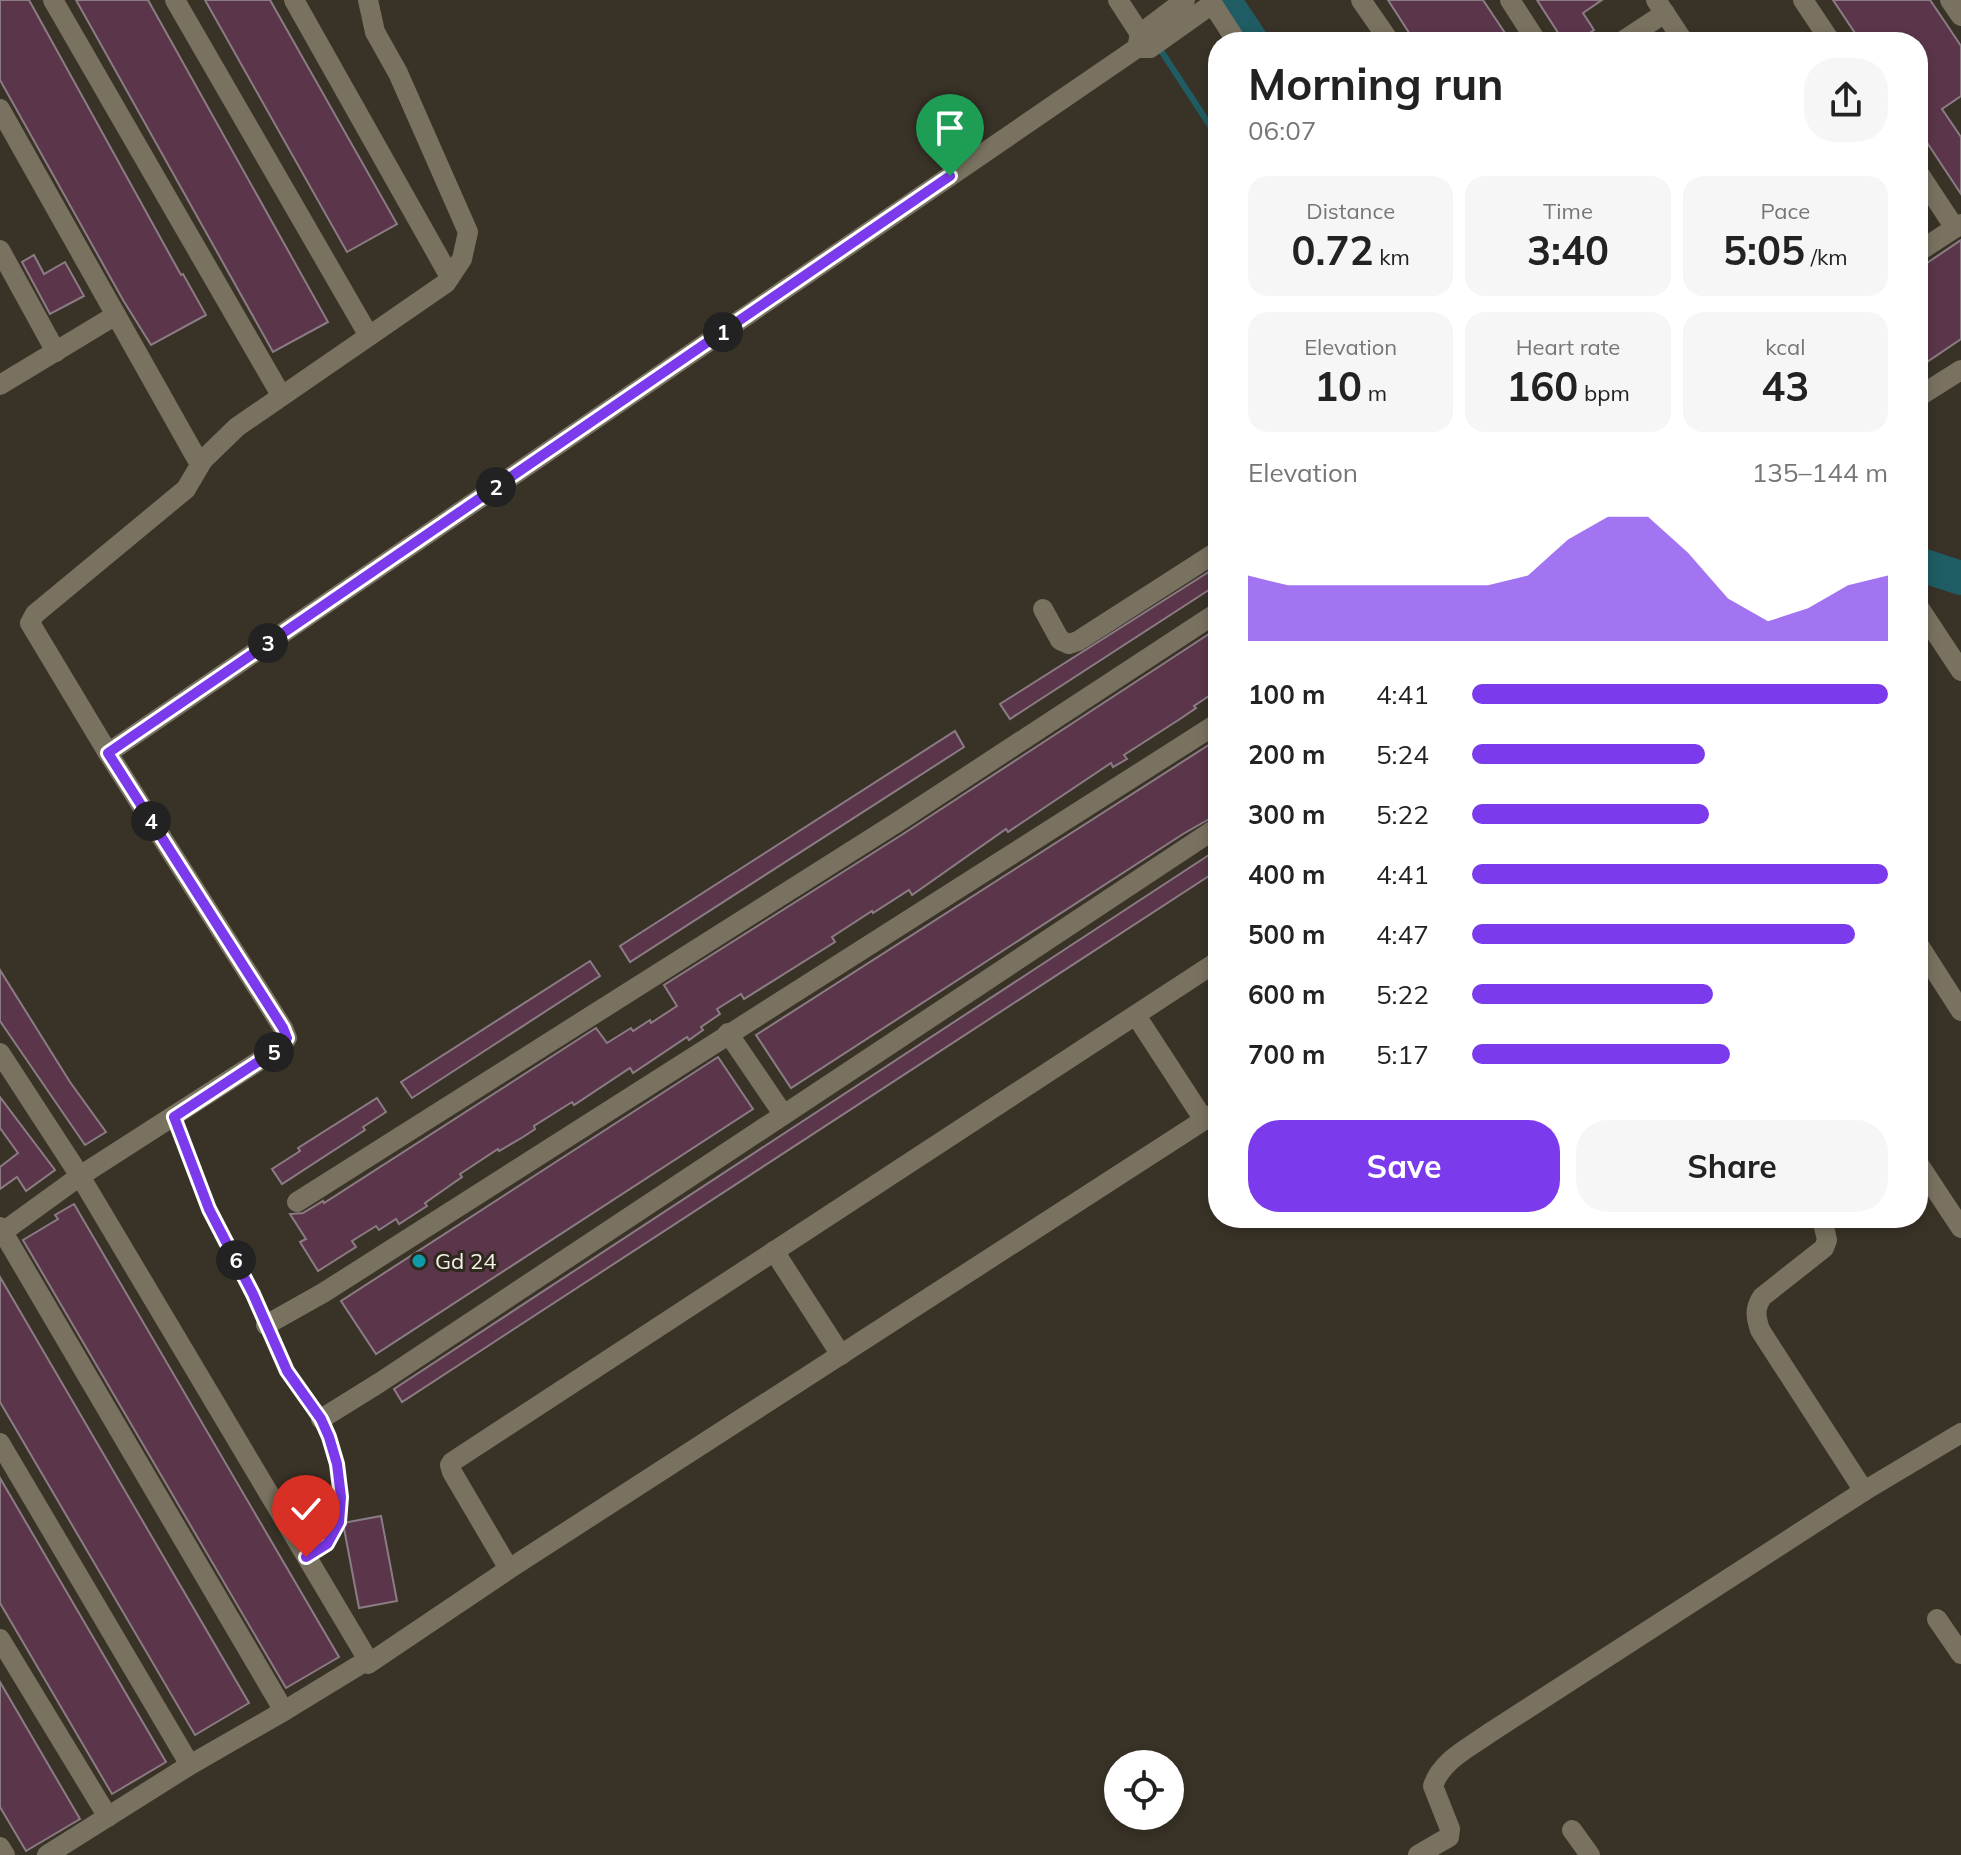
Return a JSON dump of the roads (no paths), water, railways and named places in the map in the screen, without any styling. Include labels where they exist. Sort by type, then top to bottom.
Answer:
[{"type":"street","points":[[53,0],[281,395]]},
{"type":"street","points":[[175,0],[369,336]]},
{"type":"street","points":[[294,0],[450,277]]},
{"type":"street","points":[[284,1711],[1,1231],[80,1176],[279,1048],[287,1038],[30,623],[35,614],[80,575],[186,489],[203,460],[237,427],[446,283],[462,259],[468,232],[398,73],[375,32],[368,0]]},
{"type":"street","points":[[1118,0],[1149,38]]},
{"type":"street","points":[[1149,38],[1185,0]]},
{"type":"street","points":[[1361,0],[1383,32]]},
{"type":"street","points":[[1510,0],[1531,32]]},
{"type":"street","points":[[1803,0],[1824,32]]},
{"type":"street","points":[[1950,0],[1961,16]]},
{"type":"street","points":[[108,753],[1149,38],[1211,2],[1230,32]]},
{"type":"street","points":[[1632,32],[1661,7],[1677,32]]},
{"type":"street","points":[[0,109],[197,459],[203,460]]},
{"type":"street","points":[[1928,186],[1958,226],[1928,246]]},
{"type":"street","points":[[0,250],[56,352]]},
{"type":"street","points":[[0,385],[116,315]]},
{"type":"street","points":[[1928,391],[1961,370]]},
{"type":"street","points":[[1043,609],[1060,640],[1069,644],[1208,557]]},
{"type":"street","points":[[297,1202],[896,823],[1208,619]]},
{"type":"street","points":[[1928,621],[1961,671]]},
{"type":"street","points":[[266,1325],[323,1293],[1208,729]]},
{"type":"street","points":[[321,1419],[1208,834]]},
{"type":"street","points":[[1928,954],[1953,980],[1961,1011]]},
{"type":"street","points":[[509,1569],[452,1472],[452,1462],[1208,968]]},
{"type":"street","points":[[1137,1017],[1208,1112]]},
{"type":"street","points":[[728,1033],[783,1114]]},
{"type":"street","points":[[0,1053],[80,1176],[368,1664],[509,1569],[1208,1118]]},
{"type":"street","points":[[1928,1178],[1961,1228]]},
{"type":"street","points":[[1824,1228],[1827,1240],[1824,1248],[1762,1297],[1755,1316],[1760,1330],[1864,1491]]},
{"type":"street","points":[[774,1251],[841,1355]]},
{"type":"street","points":[[1418,1855],[1449,1837],[1450,1829],[1433,1786],[1437,1774],[1446,1764],[1864,1491],[1961,1433]]},
{"type":"street","points":[[0,1443],[190,1765]]},
{"type":"street","points":[[1937,1619],[1961,1654]]},
{"type":"street","points":[[0,1639],[108,1817]]},
{"type":"street","points":[[47,1855],[365,1660]]},
{"type":"street","points":[[1572,1830],[1590,1855]]},
{"type":"street","points":[[0,1847],[5,1855]]},
{"type":"waterway","points":[[1224,0],[1245,32]]},
{"type":"waterway","points":[[1158,46],[1208,123]]},
{"type":"waterway","points":[[1928,567],[1961,578]]},
{"type":"place","name":"Gd 24","points":[[419,1261]]}]
